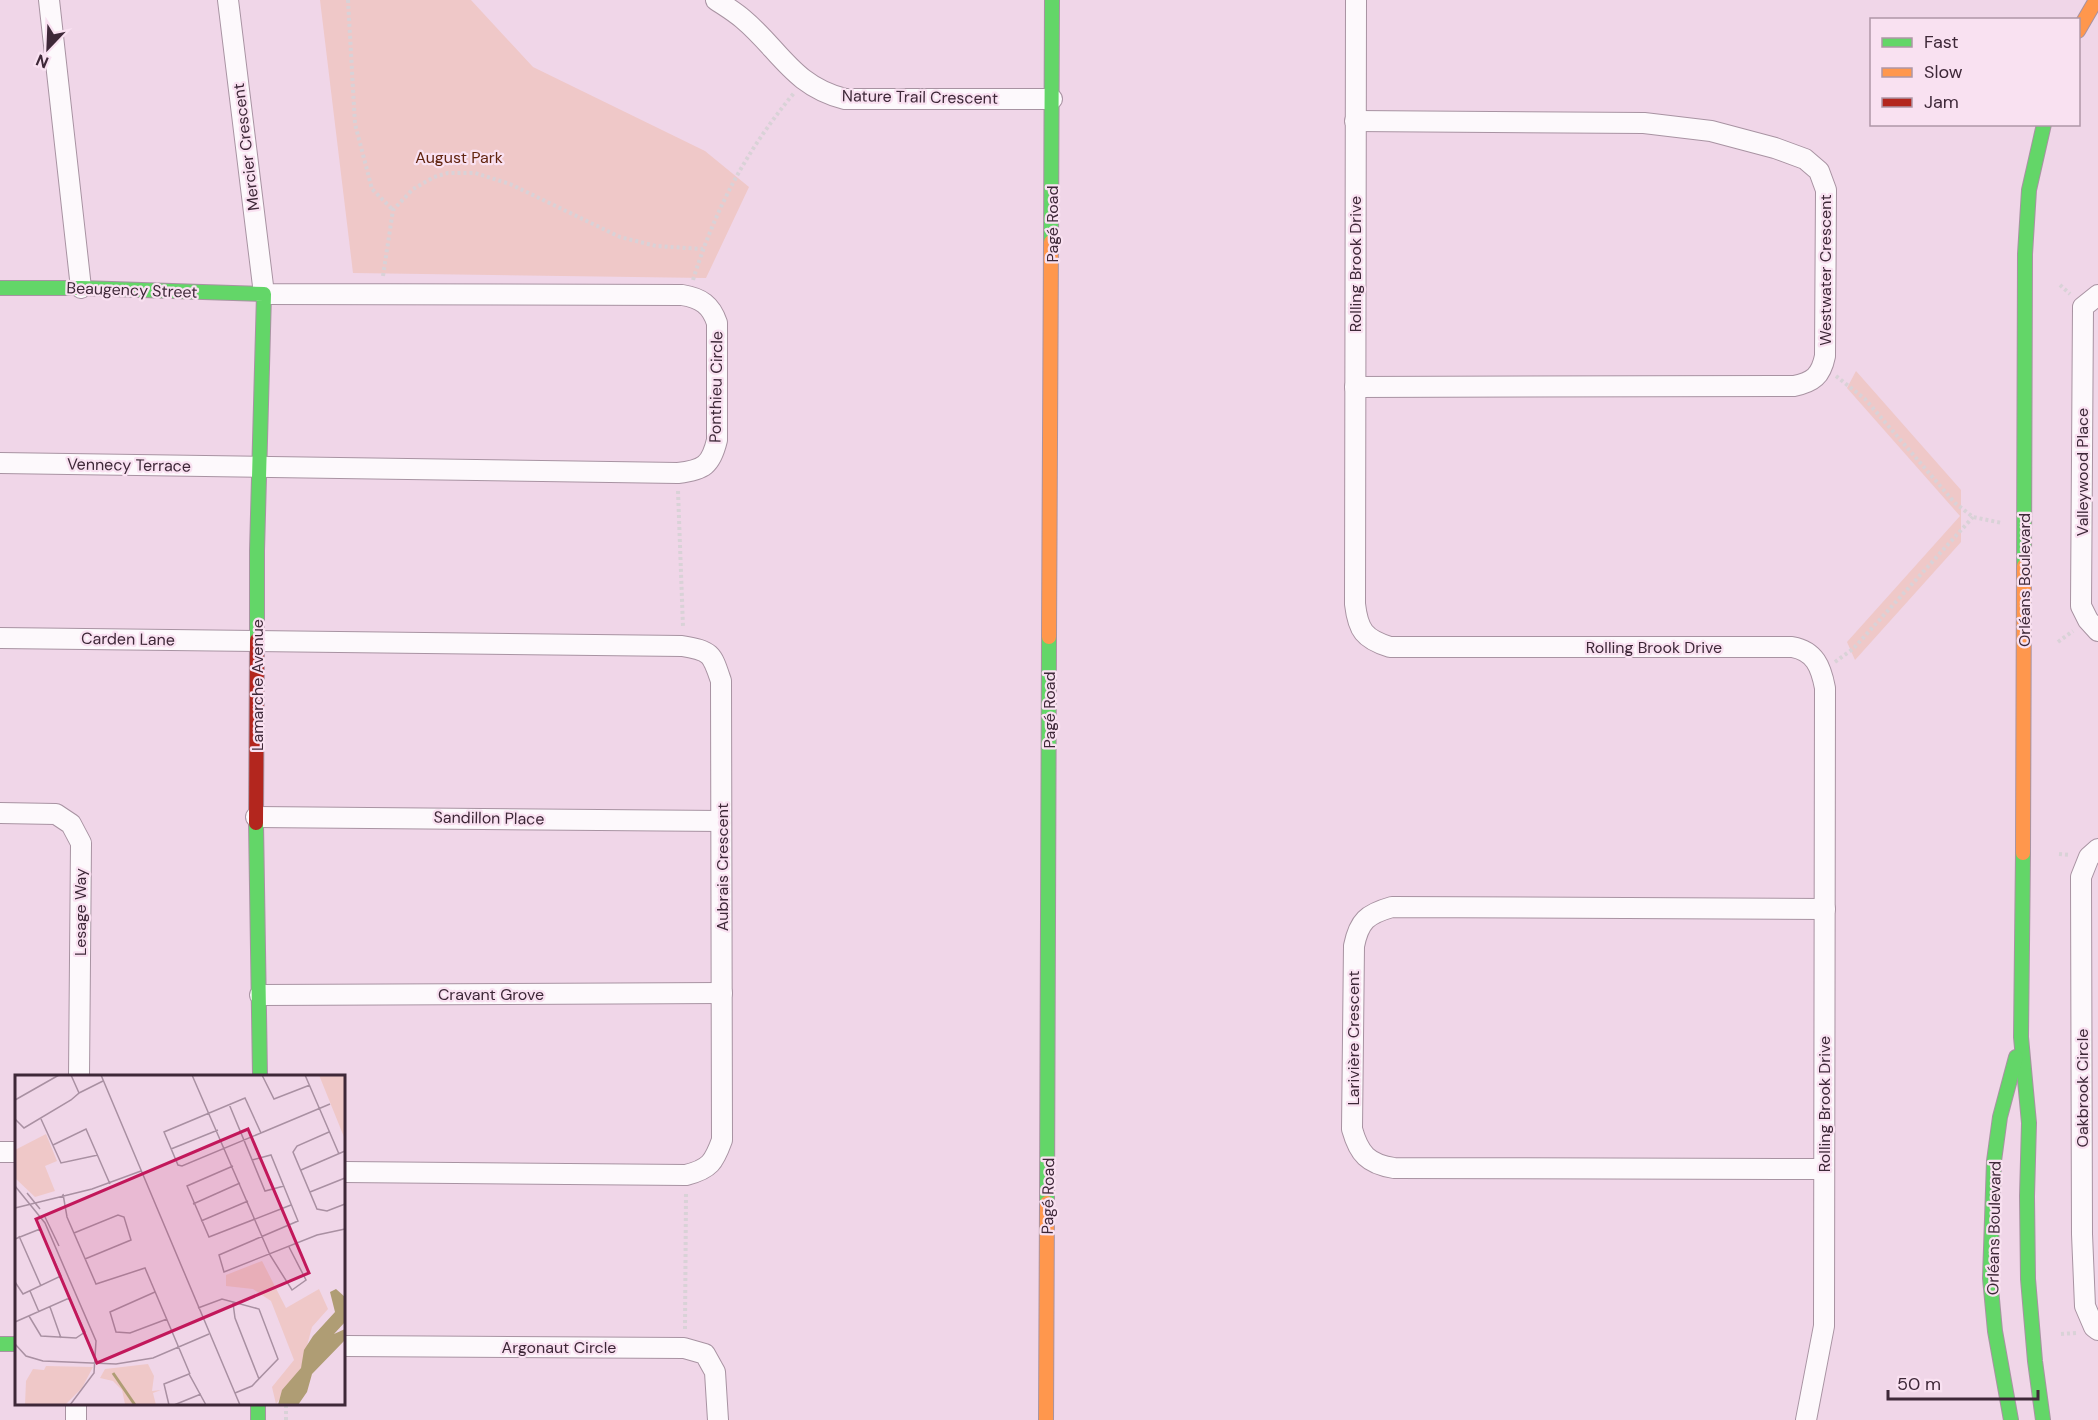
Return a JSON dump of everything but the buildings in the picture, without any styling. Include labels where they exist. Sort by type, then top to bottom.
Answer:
[{"type":"street","points":[[49,0],[81,288]]},
{"type":"street","name":"Mercier Crescent","points":[[228,0],[264,294]]},
{"type":"street","name":"Nature Trail Crescent","points":[[716,0],[747,9],[804,81],[826,94],[845,99],[1052,99]]},
{"type":"street","name":"Pagé Road","points":[[1046,1420],[1052,0]]},
{"type":"street","name":"Rolling Brook Drive","points":[[1356,0],[1355,604],[1357,623],[1373,642],[1390,647],[1792,647],[1810,654],[1821,670],[1825,688],[1824,1326],[1806,1420]]},
{"type":"street","points":[[2080,28],[2096,0]]},
{"type":"street","name":"Westwater Crescent","points":[[1355,121],[1644,123],[1711,131],[1805,159],[1819,171],[1826,190],[1826,343],[1823,368],[1816,379],[1794,386],[1355,387]]},
{"type":"street","name":"Orléans Boulevard","points":[[2043,1420],[2028,1279],[2029,1123],[2020,1037],[2025,254],[2029,190],[2044,126]]},
{"type":"street","name":"Beaugency Street","points":[[0,288],[81,288],[264,294]]},
{"type":"street","points":[[264,294],[689,296]]},
{"type":"street","name":"Lamarche Avenue","points":[[260,1075],[256,641],[258,466],[264,294]]},
{"type":"street","name":"Ponthieu Circle","points":[[258,466],[678,473],[696,471],[713,455],[717,440],[717,323],[712,310],[704,302],[689,296]]},
{"type":"street","name":"Valleywood Place","points":[[2091,301],[2081,606],[2088,620],[2098,631]]},
{"type":"street","name":"Vennecy Terrace","points":[[0,463],[258,466]]},
{"type":"street","name":"Carden Lane","points":[[0,638],[256,641]]},
{"type":"street","name":"Aubrais Crescent","points":[[256,641],[682,646],[699,649],[713,658],[721,681],[722,1140],[715,1159],[701,1171],[686,1174],[345,1172]]},
{"type":"street","name":"Lesage Way","points":[[0,813],[56,814],[71,824],[81,843],[79,1075]]},
{"type":"street","name":"Sandillon Place","points":[[256,816],[721,820]]},
{"type":"street","name":"Oakbrook Circle","points":[[2098,849],[2089,857],[2081,877],[2082,1234],[2085,1306],[2094,1327],[2098,1330]]},
{"type":"street","name":"Larivière Crescent","points":[[1824,1169],[1394,1168],[1380,1166],[1368,1159],[1357,1146],[1352,1130],[1354,946],[1357,932],[1365,918],[1377,911],[1392,907],[1825,909]]},
{"type":"street","name":"Cravant Grove","points":[[260,995],[722,993]]},
{"type":"street","name":"Orléans Boulevard","points":[[2011,1420],[1995,1331],[1990,1278],[1991,1201],[2000,1117],[2020,1037]]},
{"type":"street","name":"Argonaut Circle","points":[[345,1346],[684,1348],[705,1354],[715,1372],[718,1420]]},
{"type":"path","points":[[348,0],[355,123],[372,189],[393,210]]},
{"type":"path","points":[[689,296],[703,249],[744,160],[804,81]]},
{"type":"path","points":[[384,294],[382,279],[393,210],[413,189],[434,177],[448,173],[475,173],[510,184],[620,237],[656,246],[703,249]]},
{"type":"path","points":[[1823,368],[1865,399],[1954,503],[1972,517],[2024,525]]},
{"type":"path","points":[[678,473],[682,646]]},
{"type":"path","points":[[1821,670],[1853,649],[1972,517]]},
{"type":"path","points":[[684,1348],[686,1174]]},
{"type":"green space","name":"August Park","points":[[320,0],[471,0],[533,67],[705,151],[749,187],[706,278],[353,273]]},
{"type":"green space","points":[[1856,371],[1961,490],[1961,542],[1855,660],[1847,642],[1960,516],[1847,388]]},
{"type":"traffic: fast","points":[[1051,242],[1052,0]]},
{"type":"traffic: fast","points":[[2024,566],[2025,254],[2029,190],[2044,126]]},
{"type":"traffic: fast","points":[[0,288],[81,288],[264,294],[257,551],[257,640]]},
{"type":"traffic: fast","points":[[1047,1203],[1049,637]]},
{"type":"traffic: fast","points":[[256,823],[260,1075]]},
{"type":"traffic: fast","points":[[2023,853],[2021,1037],[2029,1123],[2028,1279],[2043,1420]]},
{"type":"traffic: fast","points":[[2011,1420],[1995,1331],[1990,1278],[1994,1161],[2000,1117],[2016,1057]]},
{"type":"traffic: fast","points":[[0,1344],[15,1344]]},
{"type":"traffic: fast","points":[[258,1405],[258,1420]]},
{"type":"traffic: slow","points":[[2080,28],[2096,0]]},
{"type":"traffic: slow","points":[[1049,637],[1051,242]]},
{"type":"traffic: slow","points":[[2023,853],[2024,566]]},
{"type":"traffic: slow","points":[[1046,1420],[1047,1203]]},
{"type":"traffic: jam","points":[[256,823],[257,640]]}]
